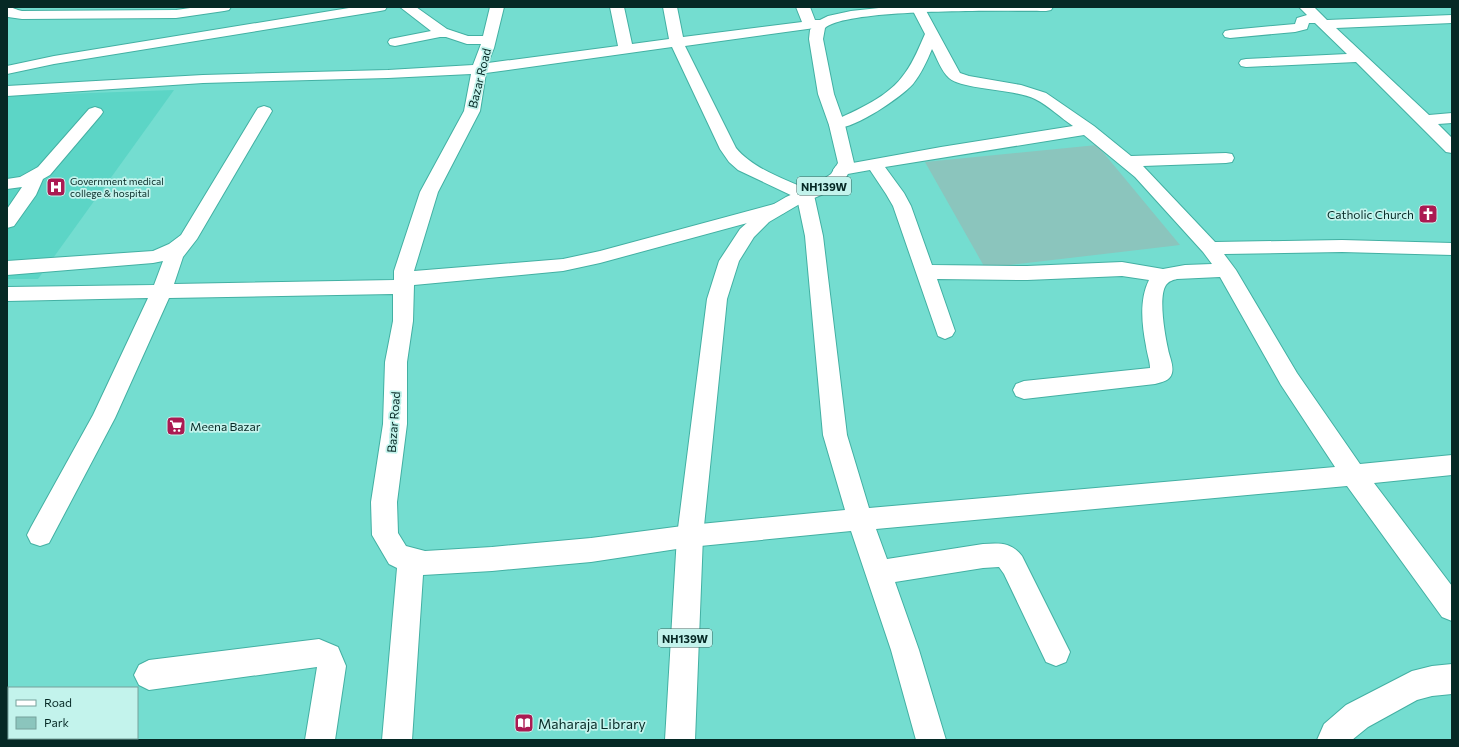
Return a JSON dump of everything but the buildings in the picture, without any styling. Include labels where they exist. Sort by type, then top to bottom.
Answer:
[{"type":"main road","points":[[7,9],[13,14],[22,15],[76,16],[176,14],[224,7]]},
{"type":"main road","points":[[7,70],[54,60],[380,7]]},
{"type":"main road","points":[[407,7],[444,33],[467,40],[489,40]]},
{"type":"main road","name":"Bazar Road","points":[[497,7],[489,40],[479,70],[472,111],[429,192],[410,246],[404,271],[403,321],[396,362],[395,424],[384,502],[385,535],[398,556],[425,563],[492,559],[591,550],[690,536],[860,519],[1354,476],[1452,465]]},
{"type":"main road","points":[[616,7],[626,50]]},
{"type":"main road","points":[[670,7],[677,43],[710,113],[735,158],[744,166],[805,195],[814,236],[836,435],[860,519],[905,650],[931,740]]},
{"type":"main road","points":[[803,7],[816,24]]},
{"type":"main road","points":[[7,91],[203,79],[479,70],[816,24],[857,15],[919,9],[1046,7]]},
{"type":"main road","points":[[1306,7],[1425,120],[1452,148]]},
{"type":"main road","points":[[919,9],[950,70],[955,76],[976,83],[1021,90],[1041,96],[1088,129],[1141,173],[1210,248],[1226,270],[1290,379],[1354,476],[1452,608]]},
{"type":"main road","points":[[1230,34],[1295,28],[1302,26],[1302,21],[1304,20],[1321,22],[1452,19]]},
{"type":"main road","name":"NH139W","points":[[680,740],[690,536],[717,299],[729,261],[747,233],[763,218],[805,195],[822,188],[838,177],[846,163],[837,125],[826,94],[817,45],[816,24]]},
{"type":"main road","points":[[394,42],[430,34],[444,33]]},
{"type":"main road","points":[[837,125],[863,114],[901,87],[908,80],[919,63],[932,34]]},
{"type":"main road","points":[[1246,63],[1359,58]]},
{"type":"main road","points":[[40,535],[102,418],[162,291],[174,256],[188,239],[264,111]]},
{"type":"main road","points":[[7,184],[24,182],[35,178],[44,170],[95,112]]},
{"type":"main road","points":[[1425,120],[1452,118]]},
{"type":"main road","points":[[842,170],[1088,129]]},
{"type":"main road","points":[[1127,161],[1226,158]]},
{"type":"main road","points":[[874,164],[895,193],[902,206],[945,331]]},
{"type":"main road","points":[[7,222],[29,191],[35,178]]},
{"type":"main road","points":[[8,296],[404,283],[563,265],[600,257],[778,209]]},
{"type":"main road","points":[[1210,248],[1342,246],[1452,249]]},
{"type":"main road","points":[[7,268],[153,257],[166,254],[181,247]]},
{"type":"main road","points":[[925,272],[1027,273],[1122,270],[1164,276],[1187,272],[1226,270]]},
{"type":"main road","points":[[1024,390],[1155,376],[1161,373],[1162,367],[1156,345],[1152,306],[1159,280],[1164,276]]},
{"type":"main road","points":[[878,573],[983,556],[1007,557],[1013,565],[1056,652]]},
{"type":"main road","points":[[397,740],[411,559]]},
{"type":"main road","points":[[149,675],[319,653],[328,657],[332,666],[320,740]]},
{"type":"main road","points":[[1332,740],[1335,735],[1357,716],[1412,686],[1432,681],[1452,679]]},
{"type":"shaded area","name":"Government medical college & hospital","points":[[174,90],[38,279],[7,279],[7,96]]},
{"type":"green space","points":[[1097,145],[1180,245],[985,268],[925,162]]},
{"type":"place","name":"Government medical college & hospital","points":[[56,187]]},
{"type":"place","name":"Catholic Church","points":[[1428,214]]},
{"type":"place","name":"Meena Bazar","points":[[176,426]]},
{"type":"place","name":"Maharaja Library","points":[[524,723]]}]
